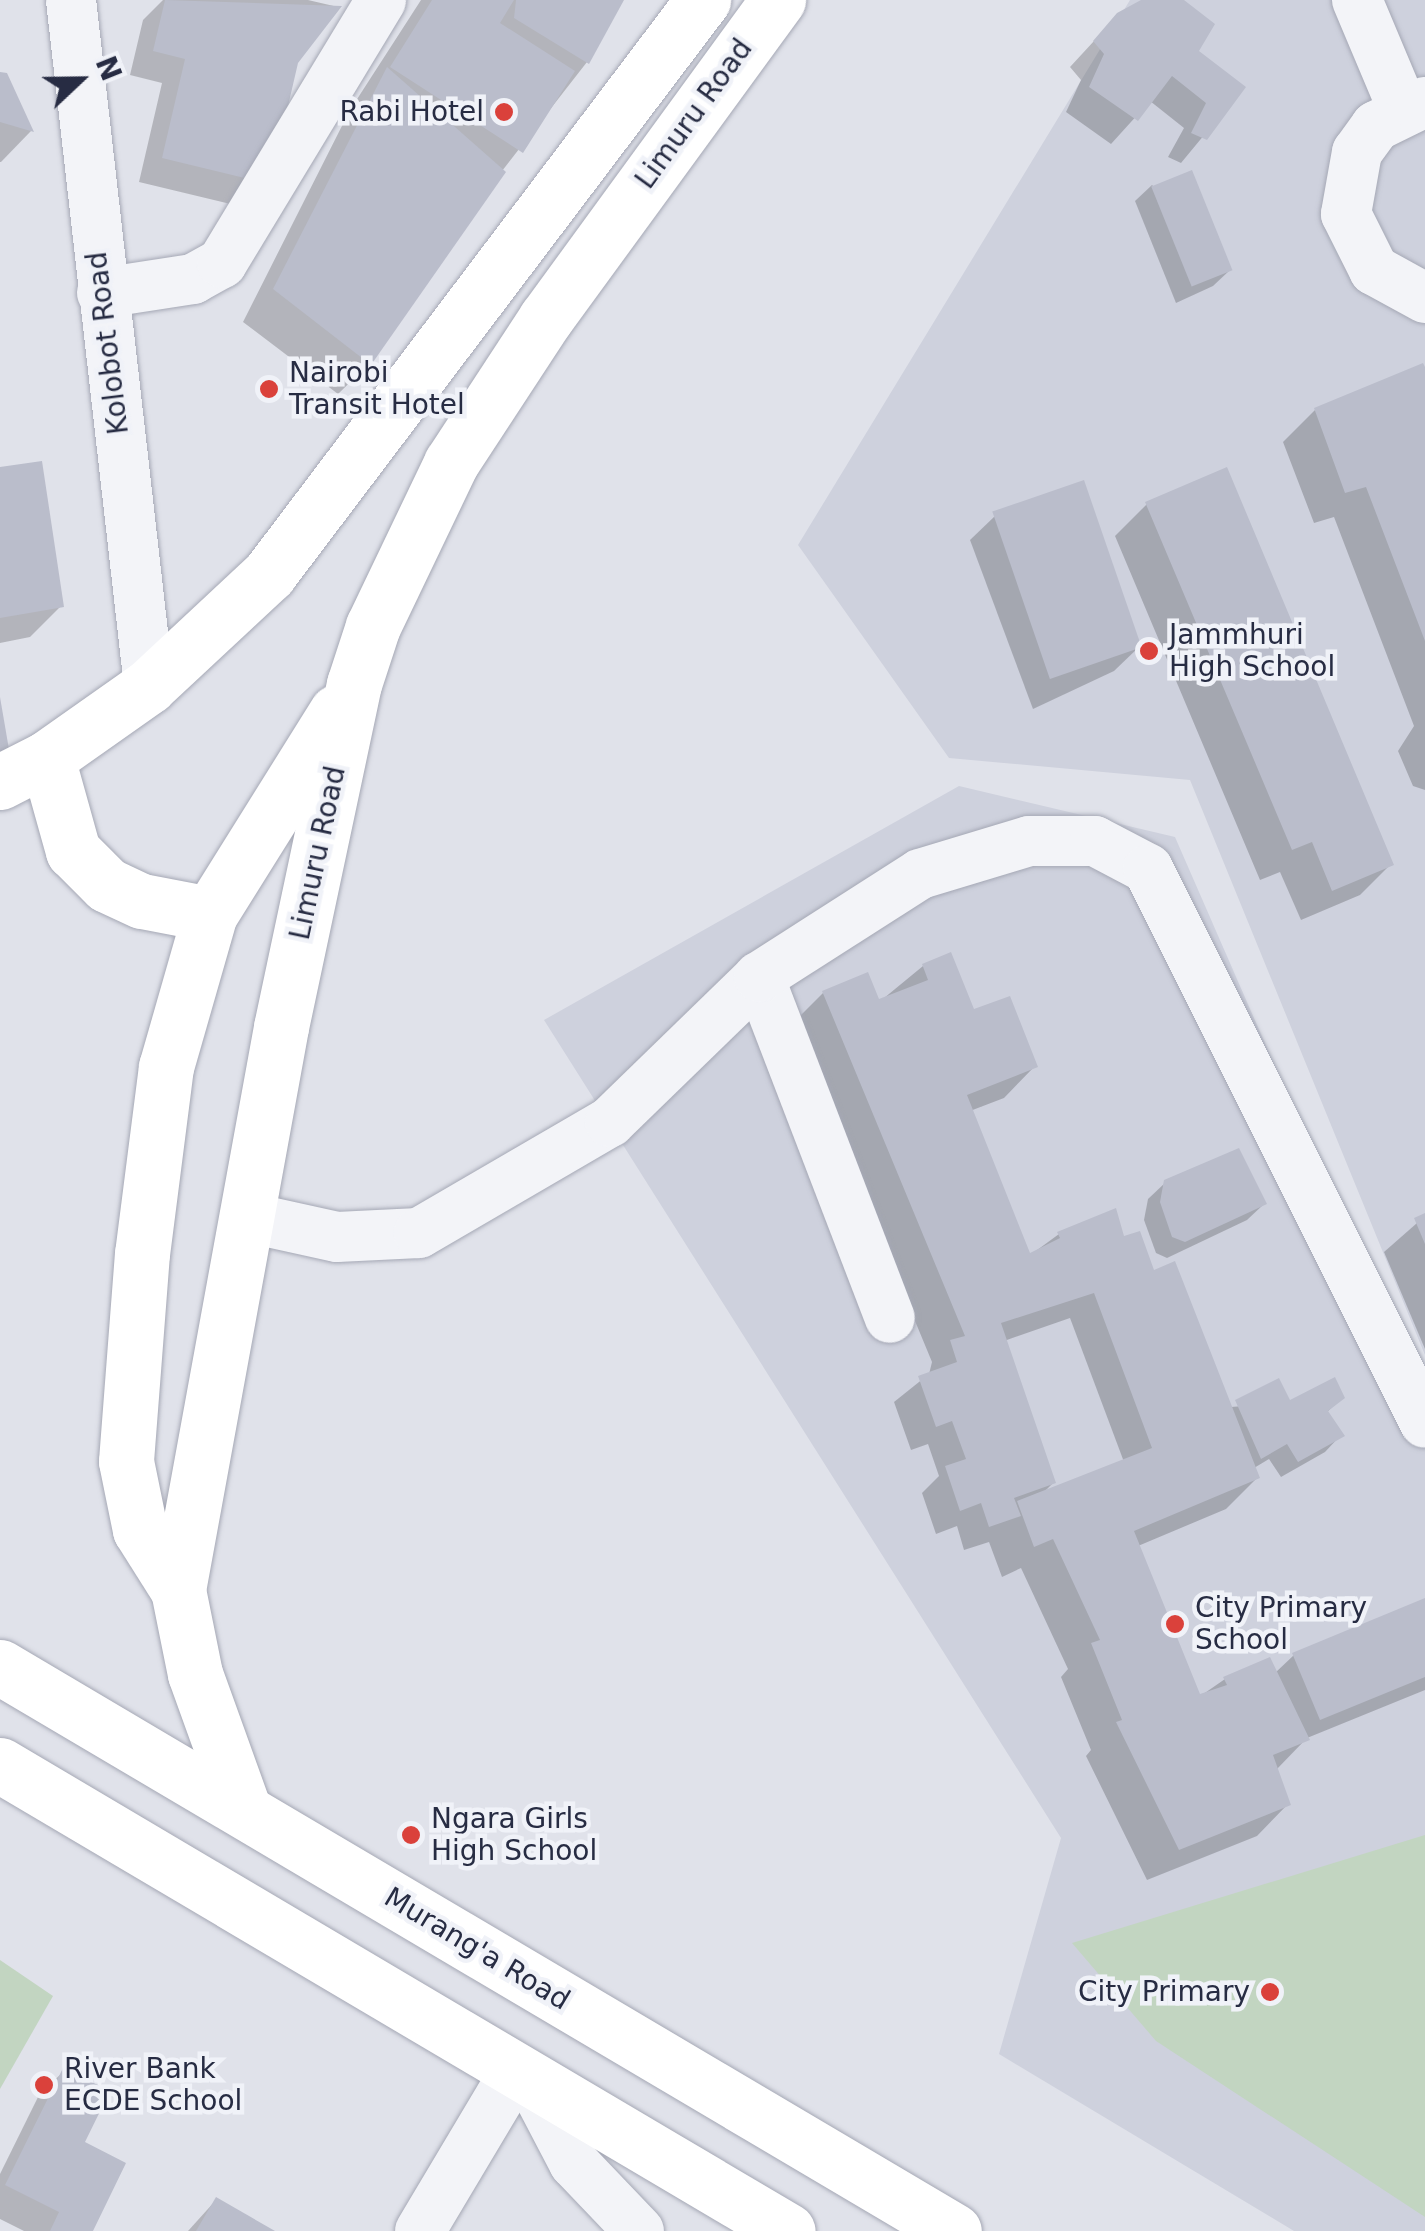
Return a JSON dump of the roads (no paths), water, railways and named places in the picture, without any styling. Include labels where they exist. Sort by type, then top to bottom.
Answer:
[{"type":"main road","points":[[210,914],[142,901],[107,885],[73,851],[23,770],[149,686],[270,574],[702,0]]},
{"type":"main road","name":"Limuru Road","points":[[244,1810],[195,1674],[178,1590],[246,1217],[354,684],[373,626],[451,464],[546,318],[778,0]]},
{"type":"main road","points":[[178,1590],[140,1530],[126,1461],[142,1254],[166,1067],[210,914],[354,684]]},
{"type":"main road","name":"Murang'a Road","points":[[0,1667],[954,2231]]},
{"type":"main road","points":[[0,1765],[788,2231]]},
{"type":"street","points":[[102,293],[193,279],[222,262],[381,0]]},
{"type":"street","points":[[1357,0],[1414,105],[1357,152],[1346,214],[1374,270],[1425,298]]},
{"type":"street","name":"Kolobot Road","points":[[65,1],[149,686]]},
{"type":"street","points":[[246,1217],[337,1236],[420,1233],[610,1122],[759,978],[920,874],[1029,841],[1095,841],[1148,869],[1425,1424]]},
{"type":"street","points":[[759,978],[890,1318]]},
{"type":"street","points":[[420,2231],[523,2073],[574,2163],[639,2231]]},
{"type":"place","name":"Rabi Hotel","points":[[504,112]]},
{"type":"place","name":"Nairobi Transit Hotel","points":[[269,389]]},
{"type":"place","name":"Jammhuri High School","points":[[1149,651]]},
{"type":"place","name":"City Primary School","points":[[1175,1624]]},
{"type":"place","name":"Ngara Girls High School","points":[[411,1835]]},
{"type":"place","name":"City Primary","points":[[1270,1992]]},
{"type":"place","name":"River Bank ECDE School","points":[[44,2085]]}]
